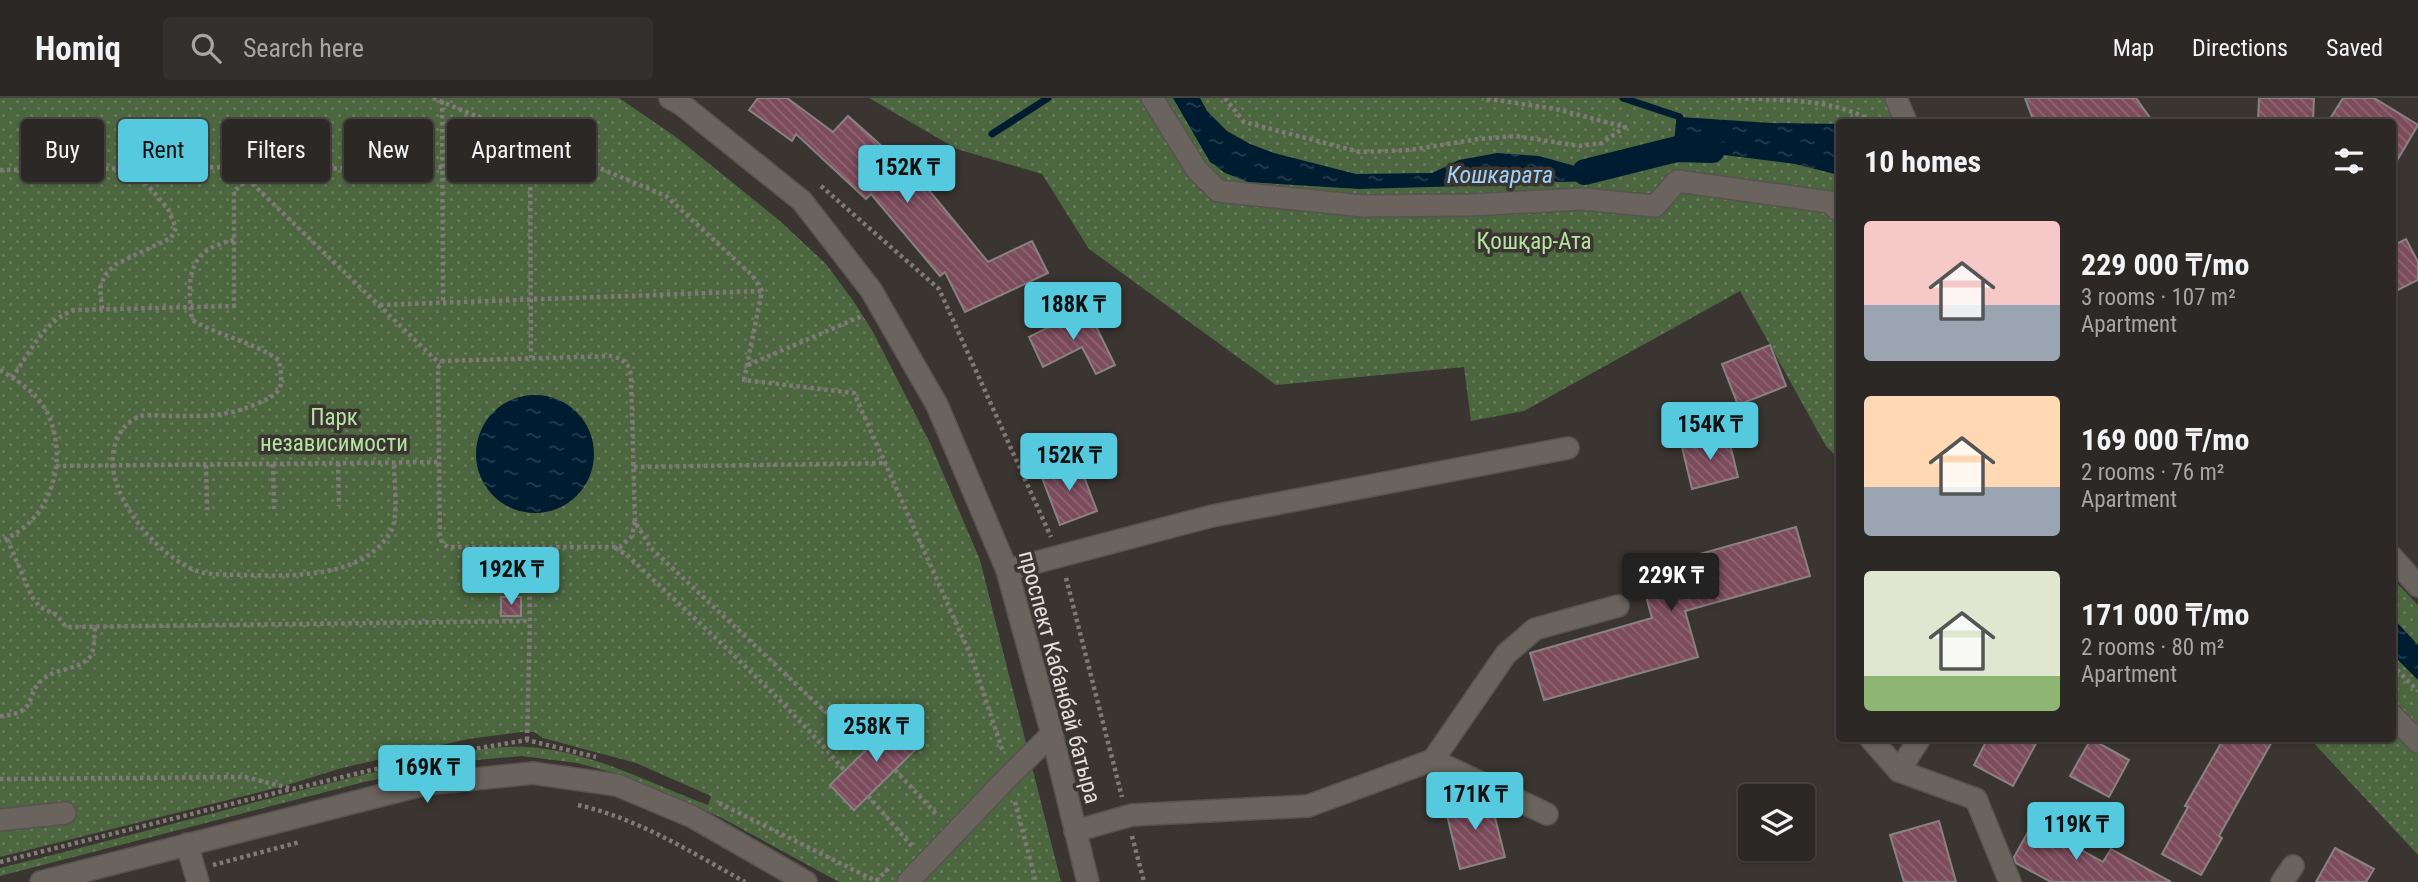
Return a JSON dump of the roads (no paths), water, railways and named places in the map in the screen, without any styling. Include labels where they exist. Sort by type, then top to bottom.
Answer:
[{"type":"street","name":"проспект Кабанбай батыра","points":[[670,98],[802,201],[871,290],[937,405],[1007,570],[1052,734],[1088,882]]},
{"type":"street","points":[[1152,98],[1197,170],[1218,191],[1363,206],[1471,205],[1582,198],[1655,206],[1676,181],[1829,202],[1836,208]]},
{"type":"street","points":[[1896,98],[1905,119]]},
{"type":"street","points":[[1007,570],[1212,516],[1568,448]]},
{"type":"street","points":[[2396,561],[2418,586]]},
{"type":"street","points":[[1075,831],[1132,815],[1308,806],[1433,760],[1506,654],[1535,629],[1618,606]]},
{"type":"street","points":[[2396,719],[2418,742]]},
{"type":"street","points":[[908,882],[1052,734]]},
{"type":"street","points":[[1874,742],[1899,771],[1976,799],[2010,882]]},
{"type":"street","points":[[1899,771],[1917,742]]},
{"type":"street","points":[[1433,760],[1547,814]]},
{"type":"street","points":[[41,882],[425,784],[533,774],[617,785],[693,817],[806,882]]},
{"type":"street","points":[[0,820],[65,813]]},
{"type":"street","points":[[187,844],[197,876]]},
{"type":"water","points":[[1173,98],[1200,98],[1207,111],[1227,131],[1250,144],[1274,153],[1356,174],[1432,173],[1459,160],[1497,153],[1539,156],[1575,166],[1622,158],[1617,173],[1595,181],[1559,182],[1525,178],[1498,179],[1464,186],[1359,189],[1248,182],[1225,173],[1210,162]]},
{"type":"water","points":[[1680,117],[1836,124],[1836,174],[1795,164],[1677,149]]},
{"type":"water","points":[[535,395],[558,400],[577,412],[589,431],[594,454],[589,477],[577,496],[558,508],[535,513],[512,508],[493,496],[481,477],[476,454],[481,431],[493,412],[512,400]]},
{"type":"water","points":[[2396,621],[2418,645],[2418,680],[2396,658]]},
{"type":"waterway","points":[[992,134],[1048,98]]},
{"type":"waterway","points":[[1623,98],[1680,117],[1677,149]]},
{"type":"waterway","name":"Кошкарата","points":[[1585,172],[1677,149],[1712,150]]},
{"type":"park label","name":"Қошқар-Ата","points":[[1534,241]]},
{"type":"park label","name":"Парк независимости","points":[[334,430]]}]
